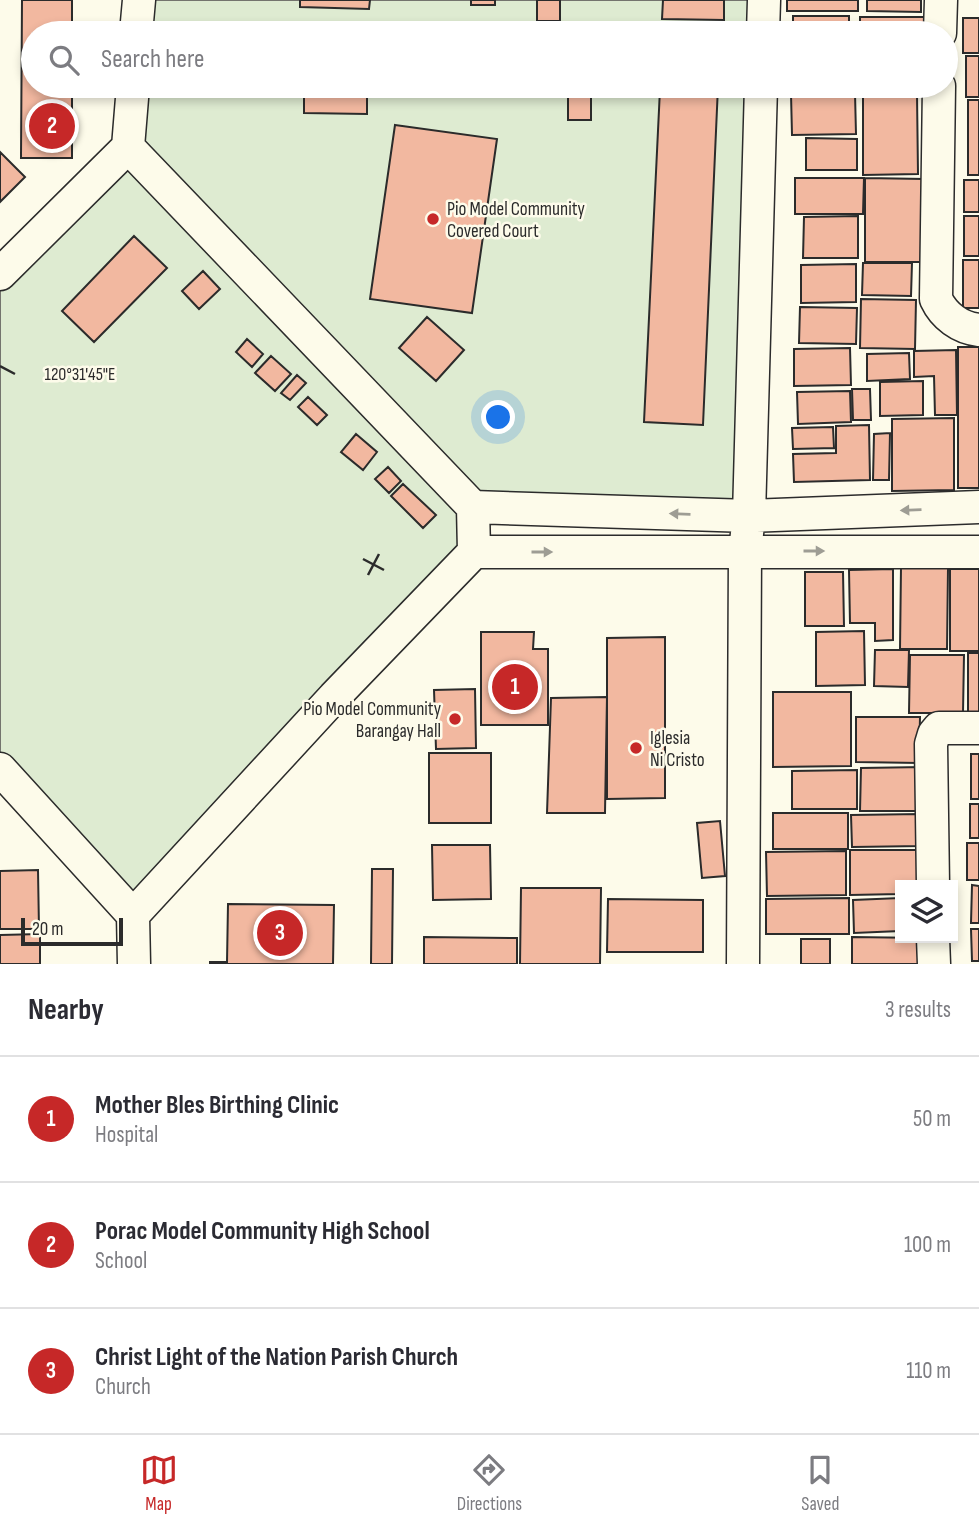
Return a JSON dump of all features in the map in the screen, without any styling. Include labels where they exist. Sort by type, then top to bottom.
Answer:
[{"type":"street","points":[[137,21],[139,0]]},
{"type":"street","points":[[763,21],[764,0]]},
{"type":"street","points":[[940,21],[941,0]]},
{"type":"street","points":[[0,274],[128,147],[132,98]]},
{"type":"street","points":[[743,964],[746,551],[761,98]]},
{"type":"street","points":[[939,98],[936,299],[945,314],[965,327],[979,330]]},
{"type":"street","points":[[128,147],[473,507],[474,552],[325,707],[133,915]]},
{"type":"street","points":[[473,507],[749,516],[979,507]]},
{"type":"street","points":[[474,552],[979,552]]},
{"type":"street","points":[[933,880],[931,744],[934,734],[939,728],[979,728]]},
{"type":"street","points":[[0,769],[133,915],[134,964]]},
{"type":"street","points":[[933,943],[934,964]]},
{"type":"green space","points":[[139,0],[764,0],[763,21],[137,21]]},
{"type":"green space","points":[[132,98],[761,98],[749,516],[473,507],[474,552],[133,915],[0,769],[0,274],[128,147]]},
{"type":"building","points":[[22,0],[72,0],[72,21],[22,21]]},
{"type":"building","points":[[300,0],[370,0],[369,9],[300,7]]},
{"type":"building","points":[[471,0],[495,0],[495,5],[471,5]]},
{"type":"building","points":[[537,0],[560,0],[560,21],[537,21]]},
{"type":"building","points":[[663,0],[724,0],[724,20],[662,19]]},
{"type":"building","points":[[787,0],[858,0],[858,11],[787,11]]},
{"type":"building","points":[[867,0],[921,0],[921,12],[867,11]]},
{"type":"building","points":[[793,16],[849,16],[849,21],[793,21]]},
{"type":"building","points":[[860,17],[924,17],[924,21],[860,21]]},
{"type":"building","points":[[963,18],[979,18],[979,53],[963,53]]},
{"type":"building","points":[[966,56],[979,56],[979,97],[966,97]]},
{"type":"building","points":[[21,98],[72,98],[72,158],[21,158]]},
{"type":"building","points":[[304,98],[367,98],[367,114],[304,113]]},
{"type":"building","points":[[568,98],[591,98],[591,120],[568,120]]},
{"type":"building","points":[[660,98],[717,98],[703,425],[644,422]]},
{"type":"building","points":[[791,98],[855,98],[856,134],[792,135]]},
{"type":"building","points":[[863,98],[917,98],[918,174],[863,175]]},
{"type":"building","points":[[968,100],[979,100],[979,175],[968,175]]},
{"type":"building","name":"Pio Model Community Covered Court","points":[[395,125],[497,139],[472,313],[370,299]]},
{"type":"building","points":[[806,138],[857,139],[857,170],[806,170]]},
{"type":"building","points":[[0,152],[25,177],[0,202]]},
{"type":"building","points":[[795,178],[864,178],[863,214],[795,214]]},
{"type":"building","points":[[865,178],[924,179],[923,262],[865,262]]},
{"type":"building","points":[[964,180],[979,180],[979,212],[964,212]]},
{"type":"building","points":[[858,216],[858,258],[803,258],[804,217]]},
{"type":"building","points":[[964,216],[979,216],[979,256],[964,256]]},
{"type":"building","points":[[134,236],[167,268],[94,342],[62,311]]},
{"type":"building","points":[[963,260],[979,260],[979,308],[963,308]]},
{"type":"building","points":[[863,263],[912,263],[911,296],[862,295]]},
{"type":"building","points":[[856,264],[856,302],[801,303],[801,265]]},
{"type":"building","points":[[203,271],[220,289],[199,309],[182,291]]},
{"type":"building","points":[[861,299],[916,300],[915,349],[860,348]]},
{"type":"building","points":[[800,307],[857,308],[856,344],[799,343]]},
{"type":"building","points":[[427,317],[464,350],[436,381],[399,348]]},
{"type":"building","points":[[247,339],[263,354],[252,367],[236,352]]},
{"type":"building","points":[[958,347],[979,347],[979,488],[958,488]]},
{"type":"building","points":[[850,348],[851,385],[794,386],[794,349]]},
{"type":"building","points":[[956,350],[957,415],[935,415],[934,376],[914,377],[914,351]]},
{"type":"building","points":[[909,353],[910,379],[867,381],[867,354]]},
{"type":"building","points":[[271,356],[291,374],[275,391],[255,373]]},
{"type":"building","points":[[297,375],[306,383],[290,400],[281,393]]},
{"type":"building","points":[[923,381],[923,415],[880,416],[880,382]]},
{"type":"building","points":[[852,389],[870,389],[871,420],[853,420]]},
{"type":"building","points":[[850,391],[851,422],[798,424],[797,392]]},
{"type":"building","points":[[308,397],[327,415],[317,425],[298,407]]},
{"type":"building","points":[[954,418],[954,490],[892,491],[892,419]]},
{"type":"building","points":[[869,425],[870,480],[794,482],[793,454],[836,453],[836,426]]},
{"type":"building","points":[[833,427],[834,448],[793,449],[792,428]]},
{"type":"building","points":[[890,433],[889,480],[873,480],[874,434]]},
{"type":"building","points":[[356,434],[377,452],[363,470],[341,452]]},
{"type":"building","points":[[388,467],[401,481],[389,493],[375,479]]},
{"type":"building","points":[[403,484],[436,515],[423,528],[391,496]]},
{"type":"building","points":[[901,567],[948,568],[947,649],[900,649]]},
{"type":"building","points":[[893,569],[893,640],[875,641],[875,623],[850,623],[849,570]]},
{"type":"building","points":[[950,569],[979,569],[979,651],[950,651]]},
{"type":"building","points":[[805,572],[843,572],[844,626],[805,626]]},
{"type":"building","points":[[864,631],[865,685],[816,686],[816,632]]},
{"type":"building","points":[[481,632],[534,632],[533,649],[548,649],[548,725],[481,725]]},
{"type":"building","name":"Iglesia Ni Cristo","points":[[665,637],[665,798],[607,799],[607,638]]},
{"type":"building","points":[[875,650],[909,650],[908,687],[874,686]]},
{"type":"building","points":[[968,653],[979,653],[979,720],[968,720]]},
{"type":"building","points":[[910,655],[964,655],[963,713],[909,713]]},
{"type":"building","name":"Pio Model Community Barangay Hall","points":[[475,689],[476,748],[436,749],[434,690]]},
{"type":"building","points":[[773,692],[851,692],[851,766],[773,767]]},
{"type":"building","name":"Iglesia Ni Cristo","points":[[607,697],[605,813],[547,813],[551,698]]},
{"type":"building","points":[[856,717],[920,717],[919,763],[856,762]]},
{"type":"building","points":[[429,753],[491,753],[491,823],[429,823]]},
{"type":"building","points":[[971,754],[979,754],[979,799],[971,799]]},
{"type":"building","points":[[924,767],[924,811],[860,811],[861,768]]},
{"type":"building","points":[[857,770],[857,809],[792,809],[792,771]]},
{"type":"building","points":[[970,804],[979,804],[979,838],[970,838]]},
{"type":"building","points":[[773,813],[848,813],[848,849],[773,849]]},
{"type":"building","points":[[921,814],[922,846],[852,847],[851,815]]},
{"type":"building","points":[[720,821],[725,876],[702,878],[697,823]]},
{"type":"building","points":[[967,843],[979,843],[979,880],[967,880]]},
{"type":"building","points":[[432,845],[490,845],[491,899],[433,900]]},
{"type":"building","points":[[850,850],[926,850],[926,880],[895,880],[895,894],[850,895]]},
{"type":"building","points":[[846,851],[846,895],[767,896],[766,852]]},
{"type":"building","points":[[372,869],[393,869],[392,964],[371,964]]},
{"type":"building","points":[[38,870],[39,929],[0,929],[0,871]]},
{"type":"building","points":[[972,885],[979,886],[979,923],[971,923]]},
{"type":"building","points":[[521,888],[601,888],[600,964],[520,964]]},
{"type":"building","points":[[849,898],[849,934],[766,934],[766,899]]},
{"type":"building","points":[[895,898],[895,931],[854,933],[853,900]]},
{"type":"building","points":[[608,899],[703,900],[703,952],[607,952]]},
{"type":"building","points":[[228,904],[334,905],[333,964],[210,964],[227,962]]},
{"type":"building","points":[[971,929],[979,929],[979,961],[972,961]]},
{"type":"building","points":[[40,934],[40,964],[0,964],[0,935]]},
{"type":"building","points":[[424,937],[517,938],[517,964],[424,964]]},
{"type":"building","points":[[852,937],[895,938],[895,943],[924,943],[924,964],[852,964]]},
{"type":"building","points":[[801,939],[830,939],[830,964],[801,964]]},
{"type":"place","name":"Porac Model Community High School","points":[[52,126]]},
{"type":"place","name":"Pio Model Community Covered Court","points":[[433,219]]},
{"type":"place","name":"Mother Bles Birthing Clinic","points":[[515,687]]},
{"type":"place","name":"Pio Model Community Barangay Hall","points":[[455,719]]},
{"type":"place","name":"Iglesia Ni Cristo","points":[[636,748]]},
{"type":"place","name":"Christ Light of the Nation Parish Church","points":[[280,933]]}]
